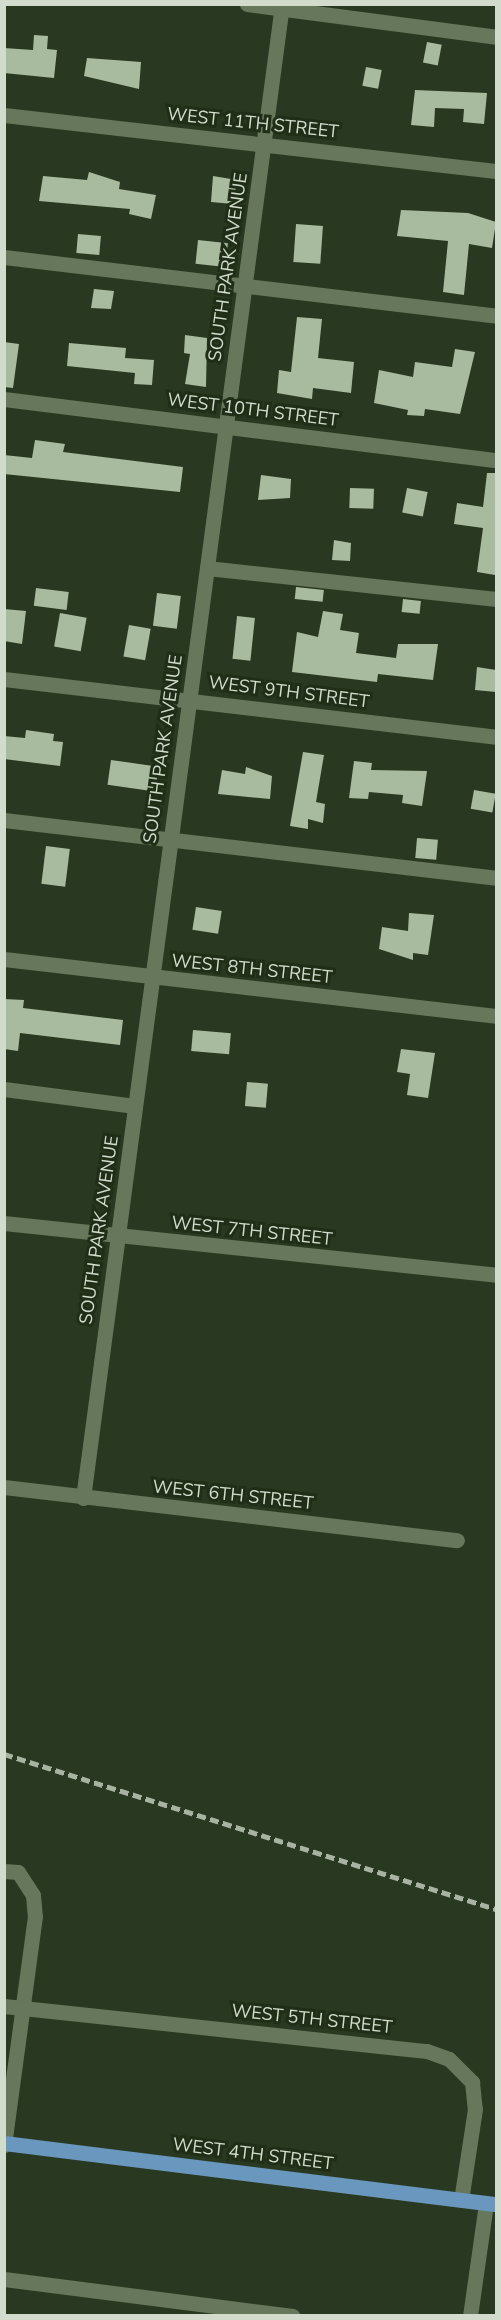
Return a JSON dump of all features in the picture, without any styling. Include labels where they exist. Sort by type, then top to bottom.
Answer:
[{"type":"main road","name":"WEST 4TH STREET","points":[[5,2144],[491,2204]]},
{"type":"street","points":[[247,4],[282,6],[496,37]]},
{"type":"street","name":"SOUTH PARK AVENUE","points":[[83,1498],[282,6]]},
{"type":"street","name":"WEST 11TH STREET","points":[[4,115],[496,171]]},
{"type":"street","points":[[4,257],[496,316]]},
{"type":"street","name":"WEST 10TH STREET","points":[[4,399],[496,460]]},
{"type":"street","points":[[207,568],[496,599]]},
{"type":"street","name":"WEST 9TH STREET","points":[[4,680],[496,737]]},
{"type":"street","points":[[4,820],[496,878]]},
{"type":"street","name":"WEST 8TH STREET","points":[[4,959],[496,1016]]},
{"type":"street","points":[[4,1089],[135,1106]]},
{"type":"street","name":"WEST 7TH STREET","points":[[4,1223],[118,1237],[496,1275]]},
{"type":"street","name":"WEST 6TH STREET","points":[[4,1487],[83,1498],[457,1539]]},
{"type":"street","points":[[5,2144],[11,2007],[35,1916],[33,1895],[11,1871]]},
{"type":"street","name":"WEST 5TH STREET","points":[[11,2007],[427,2050],[449,2059],[472,2082],[475,2109],[461,2200]]},
{"type":"street","points":[[470,2316],[491,2204]]},
{"type":"street","points":[[4,2279],[293,2316]]},
{"type":"building","points":[[34,35],[48,36],[47,49],[57,50],[54,78],[4,73],[4,48],[33,50]]},
{"type":"building","points":[[427,42],[442,45],[438,65],[423,63]]},
{"type":"building","points":[[87,58],[141,62],[139,89],[84,76]]},
{"type":"building","points":[[366,67],[382,70],[378,89],[362,86]]},
{"type":"building","points":[[415,90],[487,93],[484,124],[463,122],[464,109],[435,108],[434,127],[411,125]]},
{"type":"building","points":[[89,172],[120,182],[119,189],[156,195],[151,219],[129,214],[130,209],[39,201],[43,176],[87,180]]},
{"type":"building","points":[[213,176],[237,180],[233,204],[211,202]]},
{"type":"building","points":[[401,210],[468,213],[496,222],[492,248],[469,244],[464,295],[443,292],[448,241],[397,236]]},
{"type":"building","points":[[296,224],[323,226],[320,264],[293,262]]},
{"type":"building","points":[[78,234],[101,236],[99,255],[76,253]]},
{"type":"building","points":[[198,240],[228,243],[225,267],[195,264]]},
{"type":"building","points":[[94,289],[114,291],[111,309],[91,308]]},
{"type":"building","points":[[297,317],[322,319],[318,358],[354,362],[351,393],[313,388],[312,399],[277,393],[279,370],[291,372]]},
{"type":"building","points":[[185,335],[207,338],[206,387],[185,384],[190,354],[184,353]]},
{"type":"building","points":[[4,342],[19,344],[13,388],[4,387]]},
{"type":"building","points":[[69,343],[126,348],[125,358],[154,360],[152,385],[134,384],[135,373],[67,366]]},
{"type":"building","points":[[455,349],[475,352],[460,414],[425,409],[424,416],[407,415],[408,410],[374,403],[379,370],[413,377],[415,362],[452,367]]},
{"type":"building","points":[[35,440],[65,444],[63,452],[183,467],[180,492],[4,474],[4,455],[32,458]]},
{"type":"building","points":[[487,473],[496,473],[495,575],[477,572],[483,528],[454,524],[457,503],[483,507]]},
{"type":"building","points":[[261,475],[291,479],[290,498],[258,500]]},
{"type":"building","points":[[350,488],[374,489],[373,509],[349,508]]},
{"type":"building","points":[[407,488],[428,492],[423,517],[402,513]]},
{"type":"building","points":[[334,540],[351,543],[350,561],[332,560]]},
{"type":"building","points":[[296,587],[324,590],[323,602],[295,599]]},
{"type":"building","points":[[36,588],[69,592],[67,610],[34,606]]},
{"type":"building","points":[[157,593],[181,596],[177,629],[153,626]]},
{"type":"building","points":[[403,599],[421,601],[420,614],[402,612]]},
{"type":"building","points":[[4,609],[26,611],[22,644],[4,641]]},
{"type":"building","points":[[323,611],[343,614],[340,630],[359,633],[356,653],[396,658],[398,644],[438,644],[433,680],[378,674],[377,682],[292,672],[297,632],[318,637]]},
{"type":"building","points":[[60,613],[87,618],[81,651],[54,646]]},
{"type":"building","points":[[237,616],[255,618],[250,661],[233,659]]},
{"type":"building","points":[[129,625],[151,629],[145,660],[123,657]]},
{"type":"building","points":[[477,667],[496,670],[496,692],[475,690]]},
{"type":"building","points":[[26,730],[54,734],[53,741],[63,742],[60,766],[4,759],[4,736],[25,738]]},
{"type":"building","points":[[303,752],[324,755],[316,802],[325,804],[323,823],[308,819],[308,829],[290,826]]},
{"type":"building","points":[[111,760],[159,767],[155,791],[108,785]]},
{"type":"building","points":[[354,761],[372,763],[371,770],[427,771],[422,806],[402,803],[403,795],[369,792],[368,799],[349,798]]},
{"type":"building","points":[[246,767],[272,776],[270,799],[218,794],[222,770],[245,774]]},
{"type":"building","points":[[474,790],[496,794],[492,813],[471,809]]},
{"type":"building","points":[[417,838],[438,840],[436,860],[415,858]]},
{"type":"building","points":[[46,846],[70,849],[65,887],[41,884]]},
{"type":"building","points":[[196,907],[222,911],[218,934],[192,930]]},
{"type":"building","points":[[409,913],[434,915],[428,955],[413,953],[413,960],[379,949],[382,927],[408,931]]},
{"type":"building","points":[[4,999],[24,1000],[23,1008],[123,1020],[120,1045],[20,1033],[18,1051],[4,1049]]},
{"type":"building","points":[[193,1030],[231,1033],[229,1054],[191,1051]]},
{"type":"building","points":[[401,1049],[435,1053],[428,1098],[407,1095],[410,1074],[397,1072]]},
{"type":"building","points":[[247,1082],[268,1084],[266,1108],[245,1106]]},
{"type":"railway","points":[[4,1754],[496,1909]]}]
